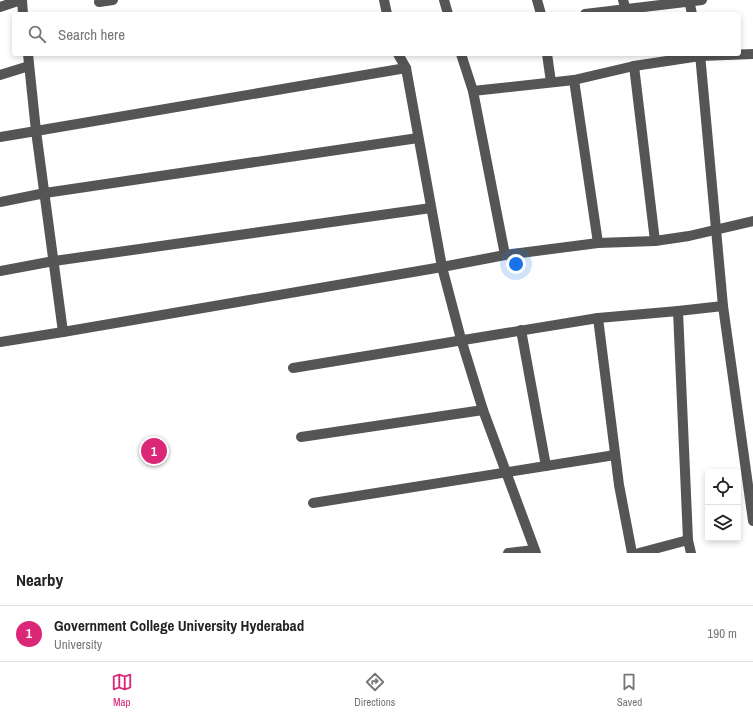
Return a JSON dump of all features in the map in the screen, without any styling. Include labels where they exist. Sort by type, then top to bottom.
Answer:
[{"type":"street","points":[[0,6],[22,0],[23,12]]},
{"type":"street","points":[[99,2],[113,0]]},
{"type":"street","points":[[384,0],[387,12]]},
{"type":"street","points":[[444,0],[447,12]]},
{"type":"street","points":[[538,0],[541,12]]},
{"type":"street","points":[[594,12],[624,5],[702,0]]},
{"type":"street","points":[[689,1],[692,12]]},
{"type":"street","points":[[741,54],[753,54]]},
{"type":"street","points":[[28,56],[36,131],[63,332]]},
{"type":"street","points":[[399,56],[406,68],[442,267],[461,339],[483,410],[534,552],[508,553]]},
{"type":"street","points":[[462,56],[473,91],[505,255]]},
{"type":"street","points":[[547,56],[551,82]]},
{"type":"street","points":[[473,91],[574,80],[634,66],[694,56]]},
{"type":"street","points":[[700,56],[724,306],[753,521]]},
{"type":"street","points":[[0,75],[29,66]]},
{"type":"street","points":[[634,66],[655,241]]},
{"type":"street","points":[[0,137],[406,68]]},
{"type":"street","points":[[574,80],[598,243]]},
{"type":"street","points":[[0,202],[45,193],[418,138]]},
{"type":"street","points":[[0,271],[54,261],[431,208]]},
{"type":"street","points":[[0,342],[505,255],[598,243],[655,241],[689,236],[753,221]]},
{"type":"street","points":[[293,368],[461,339],[598,318],[724,306]]},
{"type":"street","points":[[678,311],[688,540],[691,553]]},
{"type":"street","points":[[598,318],[619,485],[632,553]]},
{"type":"street","points":[[521,330],[546,466]]},
{"type":"street","points":[[301,437],[483,410]]},
{"type":"street","points":[[313,503],[615,455]]},
{"type":"street","points":[[639,553],[688,540]]},
{"type":"place","name":"Government College University Hyderabad","points":[[154,451]]}]
